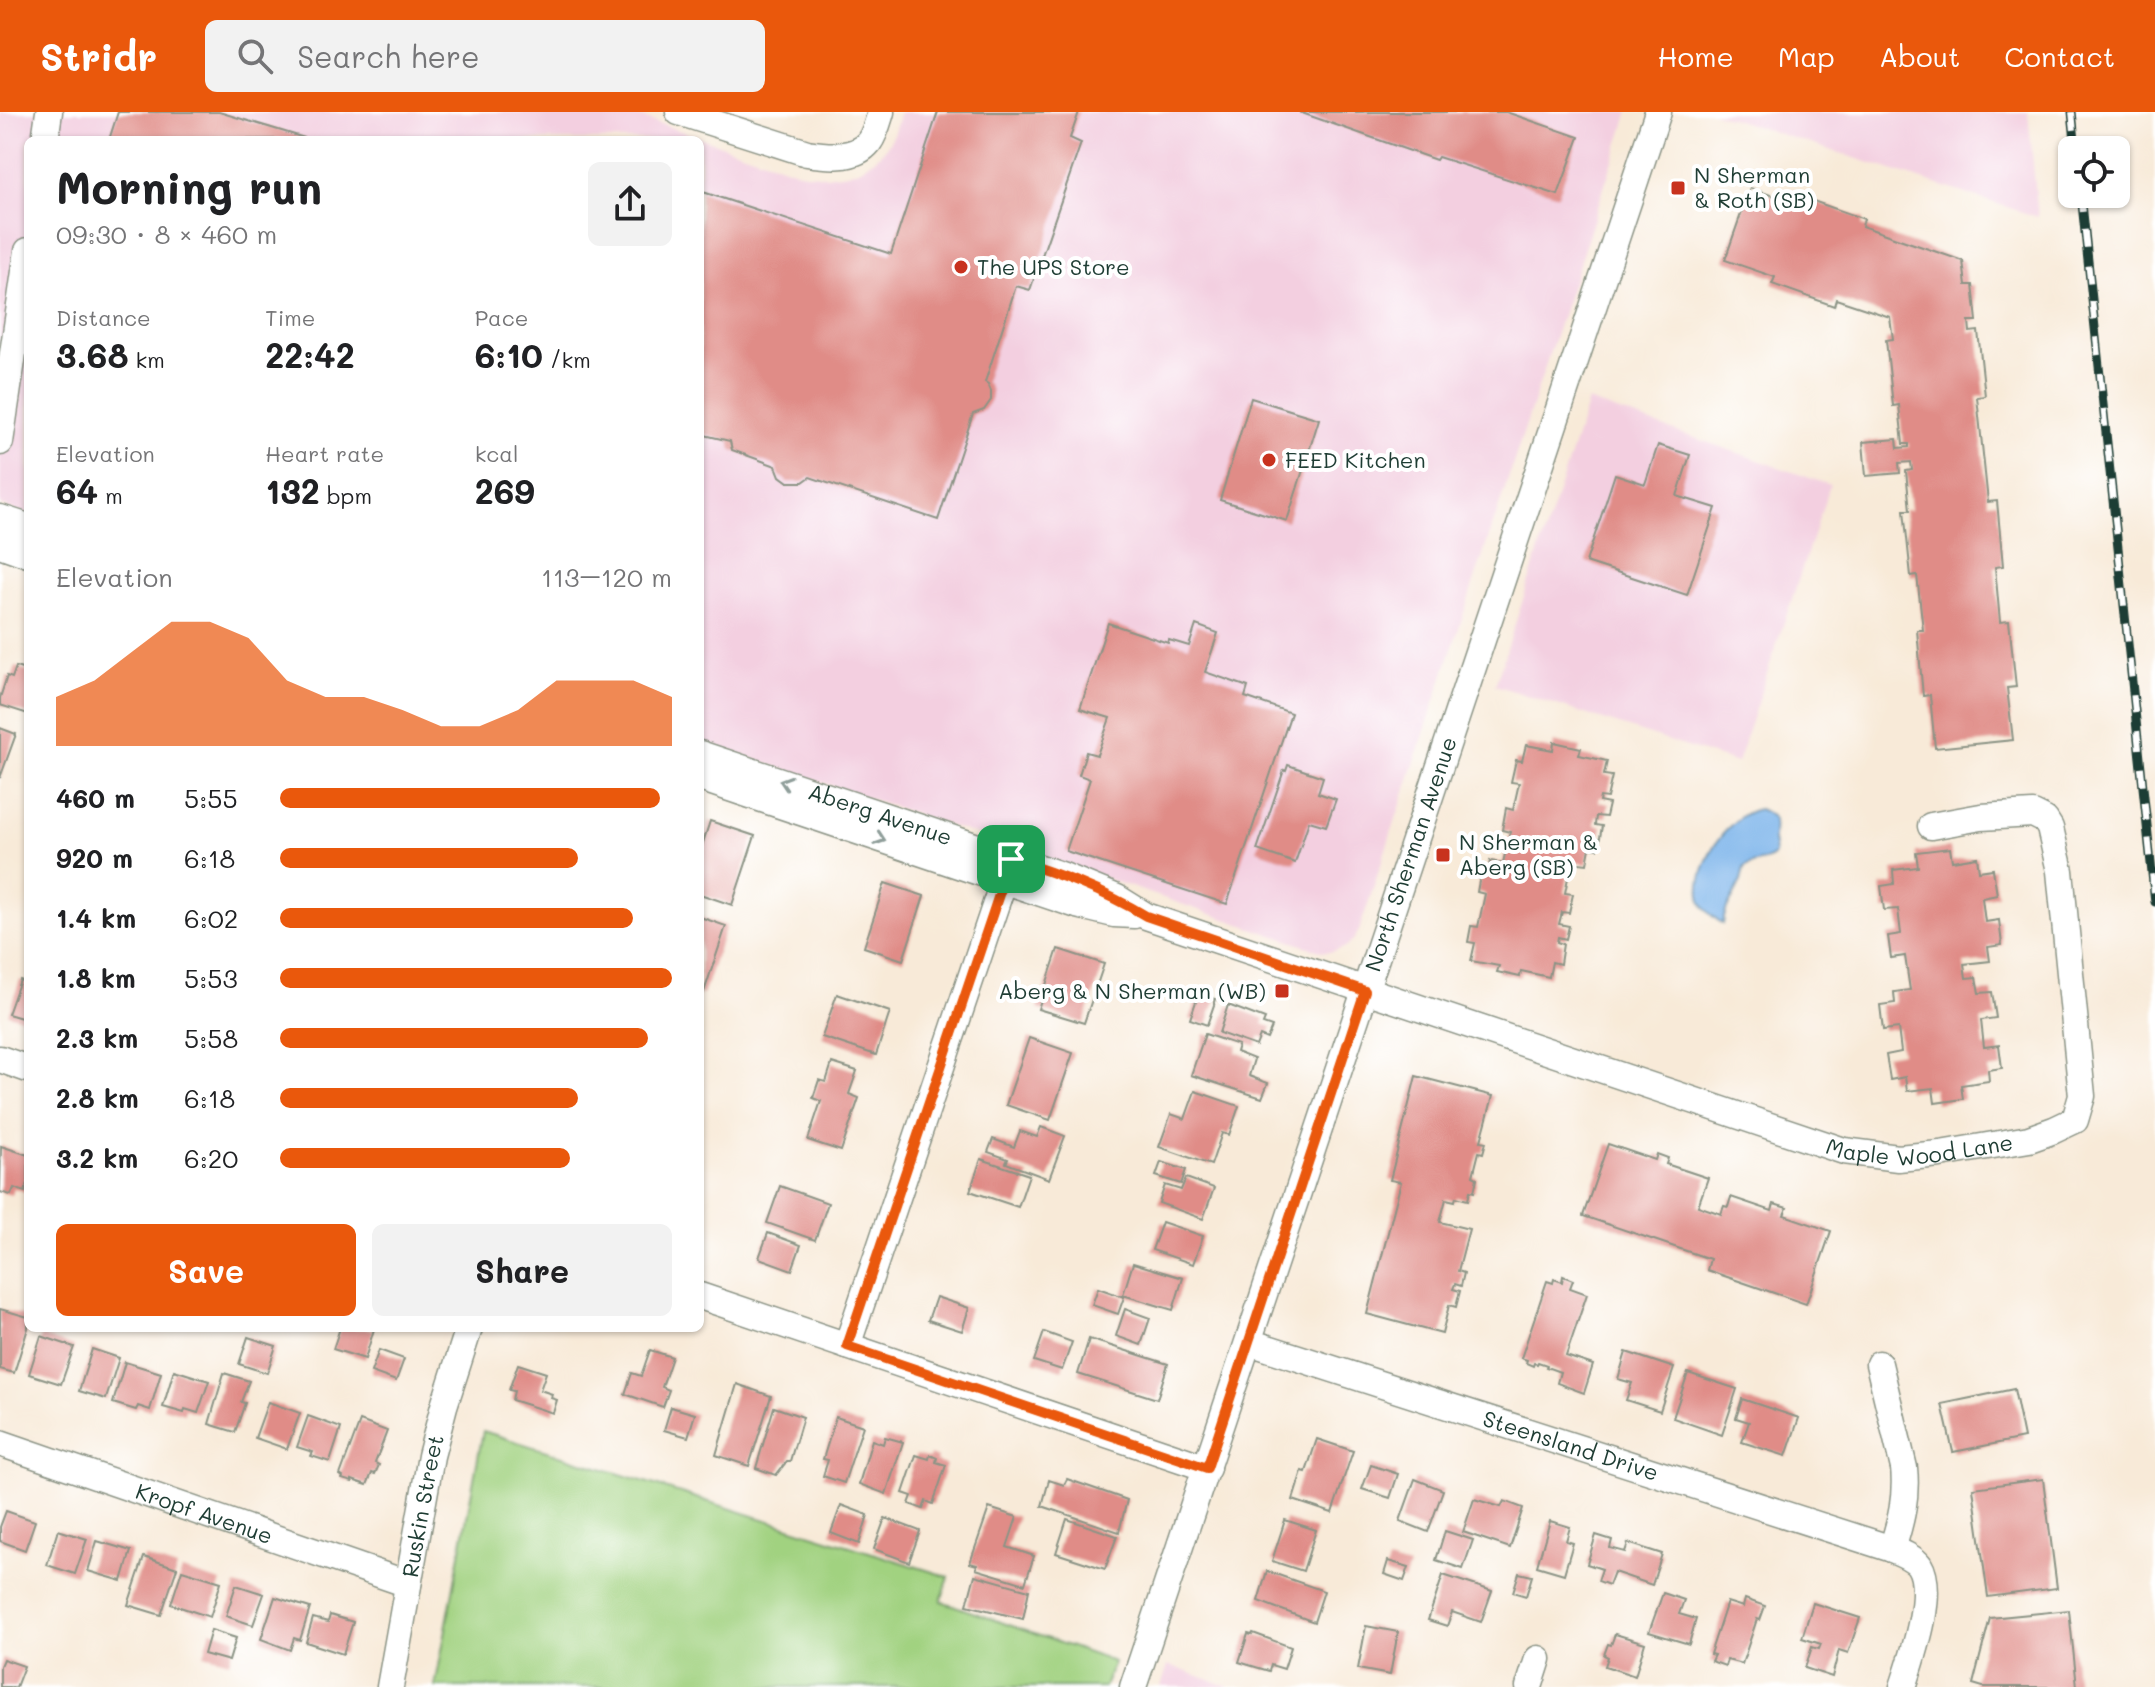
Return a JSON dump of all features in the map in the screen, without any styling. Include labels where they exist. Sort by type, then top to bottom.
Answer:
[{"type":"street","points":[[46,136],[49,112]]},
{"type":"street","points":[[679,112],[807,153],[840,155],[856,152],[867,145],[881,112]]},
{"type":"street","name":"North Sherman Avenue","points":[[1133,1687],[1658,112]]},
{"type":"street","points":[[0,442],[24,278]]},
{"type":"street","points":[[0,518],[24,526]]},
{"type":"street","points":[[0,544],[24,553]]},
{"type":"street","name":"Aberg Avenue","points":[[704,756],[1008,870]]},
{"type":"street","name":"Aberg Avenue","points":[[704,779],[1008,870],[1084,883],[1146,916],[1365,991]]},
{"type":"street","name":"Maple Wood Lane","points":[[1365,991],[1844,1151],[1912,1157],[2005,1144],[2054,1130],[2075,1120],[2082,1096],[2060,871],[2050,828],[2045,820],[2033,814],[1981,817],[1931,826]]},
{"type":"street","points":[[847,1346],[1008,870]]},
{"type":"street","points":[[0,1059],[24,1068]]},
{"type":"street","points":[[704,1297],[1207,1468]]},
{"type":"street","name":"Ruskin Street","points":[[390,1687],[434,1444],[468,1332]]},
{"type":"street","name":"Steensland Drive","points":[[1249,1342],[1892,1549]]},
{"type":"street","points":[[1879,1364],[1906,1484],[1905,1506],[1892,1549],[1910,1557],[1919,1566],[1925,1598],[1903,1687]]},
{"type":"street","name":"Kropf Avenue","points":[[0,1443],[408,1584]]},
{"type":"street","points":[[1529,1687],[1538,1659]]},
{"type":"shaded area","points":[[0,112],[626,112],[695,136],[24,136],[24,514],[0,505]]},
{"type":"shaded area","points":[[900,112],[1629,112],[1359,931],[1347,947],[1323,952],[704,742],[704,139],[799,172],[825,176],[848,173],[876,158],[892,138]]},
{"type":"shaded area","points":[[1712,112],[2028,112],[2038,217]]},
{"type":"shaded area","points":[[1588,401],[1830,485],[1737,763],[1495,685]]},
{"type":"shaded area","points":[[1168,1665],[1229,1687],[1161,1687]]},
{"type":"green space","points":[[483,1431],[949,1577],[941,1601],[1114,1662],[1104,1687],[435,1687]]},
{"type":"water","points":[[1759,809],[1770,815],[1774,822],[1774,855],[1744,868],[1723,924],[1708,912],[1701,900],[1703,870],[1726,830],[1748,813]]},
{"type":"building","points":[[118,112],[219,112],[298,136],[110,136]]},
{"type":"building","points":[[938,112],[1079,112],[1070,138],[1081,143],[1030,290],[1016,286],[985,382],[991,391],[991,400],[984,410],[973,414],[938,520],[810,477],[803,482],[788,482],[780,476],[776,466],[732,450],[730,441],[704,435],[704,192],[891,254]]},
{"type":"building","points":[[1299,112],[1506,112],[1579,137],[1558,195],[1438,157],[1436,160]]},
{"type":"building","points":[[1750,188],[1800,205],[1802,197],[1864,219],[1862,226],[1963,261],[1966,285],[1973,285],[1977,321],[1969,321],[1970,332],[1978,331],[1985,396],[1977,397],[1988,502],[1997,501],[2003,566],[1995,567],[2000,622],[2009,621],[2016,687],[2007,688],[2013,740],[1935,748],[1930,695],[1923,696],[1917,630],[1923,630],[1917,575],[1911,576],[1904,510],[1910,510],[1906,471],[1912,470],[1911,462],[1899,463],[1900,473],[1866,476],[1863,442],[1897,439],[1898,448],[1909,447],[1909,444],[1903,444],[1899,405],[1893,406],[1886,340],[1893,339],[1890,317],[1836,299],[1834,306],[1772,284],[1775,277],[1725,260]]},
{"type":"building","name":"FEED Kitchen","points":[[1251,398],[1319,419],[1287,521],[1220,500]]},
{"type":"building","points":[[1658,445],[1690,455],[1677,496],[1716,508],[1687,595],[1586,562],[1615,474],[1645,484]]},
{"type":"building","points":[[1108,623],[1168,643],[1169,640],[1189,646],[1196,625],[1218,633],[1205,672],[1248,687],[1245,697],[1291,713],[1227,904],[1066,851],[1090,779],[1079,775],[1086,752],[1097,755],[1110,718],[1080,709]]},
{"type":"building","points":[[16,667],[24,670],[24,713],[0,705],[7,676],[12,678]]},
{"type":"building","points":[[0,728],[16,734],[0,778]]},
{"type":"building","points":[[1554,742],[1581,748],[1579,755],[1607,761],[1604,775],[1612,776],[1607,798],[1600,797],[1599,802],[1609,804],[1606,817],[1596,816],[1595,825],[1602,826],[1598,849],[1590,848],[1587,864],[1571,862],[1565,893],[1573,894],[1569,913],[1562,912],[1559,924],[1569,926],[1566,939],[1558,937],[1557,942],[1563,944],[1560,964],[1552,962],[1549,977],[1521,971],[1520,977],[1497,972],[1499,966],[1471,961],[1475,943],[1468,942],[1471,926],[1478,927],[1485,894],[1477,892],[1480,876],[1487,877],[1490,861],[1503,863],[1510,832],[1502,830],[1506,808],[1513,810],[1519,783],[1511,782],[1516,760],[1522,761],[1526,745],[1553,750]]},
{"type":"building","points":[[1288,765],[1323,777],[1318,793],[1336,799],[1326,826],[1309,821],[1295,863],[1257,850]]},
{"type":"building","points":[[710,821],[755,836],[732,905],[704,895],[704,840]]},
{"type":"building","points":[[1950,848],[1952,861],[1977,857],[1979,871],[1993,869],[1997,895],[1982,898],[1985,922],[1999,920],[2002,945],[1988,947],[1990,961],[1964,964],[1966,978],[1976,977],[1979,993],[1992,992],[1996,1018],[1981,1020],[1984,1047],[1999,1045],[2002,1068],[1988,1070],[1989,1081],[1961,1085],[1963,1099],[1935,1103],[1933,1088],[1907,1091],[1905,1077],[1890,1080],[1886,1055],[1901,1052],[1898,1028],[1883,1030],[1880,1005],[1895,1003],[1894,992],[1910,990],[1905,956],[1891,958],[1888,936],[1901,934],[1898,909],[1884,910],[1881,886],[1894,884],[1893,870],[1918,867],[1916,852]]},
{"type":"building","points":[[885,883],[924,896],[903,960],[864,947]]},
{"type":"building","points":[[704,918],[726,926],[704,992]]},
{"type":"building","points":[[1058,949],[1104,964],[1084,1023],[1038,1009]]},
{"type":"building","points":[[20,980],[24,982],[24,1019],[8,1014]]},
{"type":"building","points":[[1199,993],[1216,999],[1207,1025],[1190,1019]]},
{"type":"building","points":[[837,994],[890,1012],[876,1055],[822,1037]]},
{"type":"building","points":[[1228,1005],[1265,1019],[1263,1024],[1272,1027],[1267,1039],[1260,1036],[1256,1046],[1219,1033]]},
{"type":"building","points":[[1205,1034],[1238,1045],[1236,1052],[1254,1059],[1249,1076],[1268,1083],[1262,1098],[1191,1075]]},
{"type":"building","points":[[1029,1038],[1073,1053],[1050,1120],[1006,1105]]},
{"type":"building","points":[[832,1063],[857,1071],[849,1094],[859,1098],[841,1151],[808,1140],[821,1101],[813,1098],[819,1080],[826,1082]]},
{"type":"building","points":[[1416,1076],[1493,1096],[1481,1141],[1486,1142],[1483,1153],[1479,1152],[1473,1176],[1477,1178],[1474,1192],[1470,1191],[1468,1200],[1456,1197],[1455,1201],[1446,1199],[1440,1222],[1469,1229],[1458,1271],[1464,1273],[1461,1286],[1455,1284],[1453,1289],[1460,1291],[1456,1307],[1449,1305],[1442,1334],[1367,1314],[1401,1182],[1390,1180]]},
{"type":"building","points":[[1195,1091],[1239,1106],[1229,1135],[1222,1133],[1211,1165],[1159,1147],[1171,1114],[1185,1119]]},
{"type":"building","points":[[1041,1127],[1065,1136],[1049,1179],[1006,1163],[1008,1159],[988,1152],[993,1139],[1014,1147],[1020,1131],[1037,1137]]},
{"type":"building","points":[[1608,1144],[1655,1160],[1657,1154],[1668,1158],[1666,1164],[1708,1178],[1698,1206],[1721,1214],[1724,1206],[1728,1207],[1731,1197],[1772,1211],[1774,1204],[1787,1208],[1784,1215],[1831,1231],[1806,1304],[1707,1270],[1710,1259],[1583,1216]]},
{"type":"building","points":[[1,1146],[24,1154],[24,1192],[14,1188],[11,1195],[0,1192]]},
{"type":"building","points":[[981,1159],[1029,1175],[1018,1207],[970,1191]]},
{"type":"building","points":[[1161,1162],[1186,1170],[1181,1184],[1156,1176]]},
{"type":"building","points":[[1186,1178],[1214,1188],[1203,1219],[1159,1203],[1165,1185],[1181,1190]]},
{"type":"building","points":[[780,1186],[828,1203],[815,1240],[767,1223]]},
{"type":"building","points":[[1162,1222],[1203,1236],[1193,1264],[1152,1250]]},
{"type":"building","points":[[768,1233],[801,1245],[792,1270],[759,1258]]},
{"type":"building","points":[[1133,1263],[1183,1278],[1173,1310],[1123,1295]]},
{"type":"building","points":[[1563,1276],[1573,1280],[1570,1288],[1587,1294],[1566,1356],[1593,1365],[1584,1393],[1557,1383],[1560,1372],[1538,1362],[1533,1366],[1521,1358],[1547,1281],[1553,1283],[1554,1279],[1562,1282]]},
{"type":"building","points":[[1098,1288],[1124,1297],[1118,1314],[1092,1305]]},
{"type":"building","points":[[936,1297],[969,1308],[962,1331],[928,1320]]},
{"type":"building","points":[[0,1309],[24,1316],[24,1332],[27,1332],[14,1373],[0,1369]]},
{"type":"building","points":[[1125,1309],[1150,1318],[1141,1345],[1116,1336]]},
{"type":"building","points":[[339,1332],[373,1332],[365,1359],[333,1349]]},
{"type":"building","points":[[1044,1332],[1072,1342],[1062,1370],[1034,1361]]},
{"type":"building","points":[[41,1336],[74,1347],[61,1384],[29,1374]]},
{"type":"building","points":[[248,1337],[276,1346],[267,1373],[239,1364]]},
{"type":"building","points":[[1089,1339],[1168,1364],[1157,1399],[1078,1374]]},
{"type":"building","points":[[92,1349],[119,1358],[106,1399],[79,1391]]},
{"type":"building","points":[[379,1350],[404,1359],[396,1381],[371,1372]]},
{"type":"building","points":[[650,1350],[672,1357],[662,1387],[669,1390],[663,1407],[625,1394],[632,1373],[641,1376]]},
{"type":"building","points":[[1626,1352],[1674,1368],[1660,1411],[1626,1400],[1632,1383],[1618,1379]]},
{"type":"building","points":[[125,1362],[161,1373],[150,1410],[138,1406],[136,1410],[113,1403]]},
{"type":"building","points":[[518,1364],[546,1373],[540,1390],[552,1394],[551,1398],[557,1400],[553,1413],[512,1400],[514,1391],[509,1390]]},
{"type":"building","points":[[174,1370],[209,1381],[198,1413],[163,1407]]},
{"type":"building","points":[[224,1373],[249,1381],[235,1432],[209,1424]]},
{"type":"building","points":[[1688,1373],[1737,1389],[1722,1435],[1673,1418]]},
{"type":"building","points":[[737,1384],[771,1396],[749,1466],[716,1455]]},
{"type":"building","points":[[2014,1389],[2024,1438],[1953,1452],[1942,1404]]},
{"type":"building","points":[[1742,1399],[1799,1418],[1786,1456],[1742,1442],[1749,1422],[1736,1418]]},
{"type":"building","points":[[268,1402],[300,1413],[287,1449],[255,1438]]},
{"type":"building","points":[[671,1407],[695,1414],[688,1437],[664,1430]]},
{"type":"building","points":[[774,1407],[803,1417],[790,1461],[776,1475],[756,1468]]},
{"type":"building","points":[[308,1416],[341,1428],[330,1462],[311,1456],[313,1452],[297,1447]]},
{"type":"building","points":[[836,1417],[863,1426],[844,1483],[823,1476],[828,1460],[823,1459]]},
{"type":"building","points":[[360,1421],[387,1431],[375,1463],[379,1465],[367,1485],[342,1479],[340,1475]]},
{"type":"building","points":[[885,1437],[903,1442],[886,1494],[859,1484],[872,1440],[883,1444]]},
{"type":"building","points":[[1317,1439],[1353,1451],[1332,1513],[1293,1500]]},
{"type":"building","points":[[916,1455],[929,1459],[930,1455],[937,1458],[936,1462],[946,1465],[933,1504],[926,1501],[923,1509],[909,1504],[912,1496],[903,1493]]},
{"type":"building","points":[[1371,1465],[1398,1474],[1390,1498],[1362,1489]]},
{"type":"building","points":[[1067,1479],[1127,1500],[1119,1532],[1042,1506],[1049,1480],[1064,1485]]},
{"type":"building","points":[[1415,1479],[1443,1490],[1428,1532],[1400,1521]]},
{"type":"building","points":[[2043,1479],[2057,1588],[1988,1597],[1973,1488]]},
{"type":"building","points":[[1474,1499],[1501,1507],[1504,1501],[1523,1508],[1510,1548],[1463,1532]]},
{"type":"building","points":[[841,1505],[868,1515],[859,1544],[831,1533]]},
{"type":"building","points":[[989,1508],[1017,1517],[1007,1547],[1034,1556],[1025,1584],[976,1569],[977,1565],[970,1563]]},
{"type":"building","points":[[6,1511],[35,1521],[25,1550],[0,1541],[0,1527]]},
{"type":"building","points":[[885,1518],[920,1531],[909,1562],[874,1549]]},
{"type":"building","points":[[1067,1519],[1117,1536],[1105,1569],[1056,1553]]},
{"type":"building","points":[[1285,1520],[1316,1530],[1303,1571],[1272,1561]]},
{"type":"building","points":[[1550,1521],[1570,1527],[1566,1541],[1573,1543],[1564,1574],[1537,1566]]},
{"type":"building","points":[[58,1530],[87,1539],[75,1574],[47,1565]]},
{"type":"building","points":[[1445,1531],[1473,1540],[1463,1569],[1436,1560]]},
{"type":"building","points":[[1596,1535],[1612,1540],[1610,1548],[1625,1552],[1628,1543],[1662,1554],[1652,1585],[1614,1572],[1609,1585],[1598,1581],[1602,1569],[1587,1564]]},
{"type":"building","points":[[97,1541],[131,1551],[122,1581],[88,1571]]},
{"type":"building","points":[[144,1557],[177,1568],[161,1615],[128,1605]]},
{"type":"building","points":[[1388,1561],[1409,1567],[1404,1581],[1384,1574]]},
{"type":"building","points":[[182,1570],[221,1582],[210,1617],[171,1604]]},
{"type":"building","points":[[1267,1571],[1324,1591],[1314,1622],[1258,1601]]},
{"type":"building","points":[[1519,1573],[1532,1576],[1526,1596],[1513,1592]]},
{"type":"building","points":[[975,1575],[1029,1590],[1023,1619],[967,1605]]},
{"type":"building","points":[[1443,1575],[1492,1591],[1481,1622],[1452,1612],[1447,1626],[1428,1620]]},
{"type":"building","points":[[236,1585],[264,1594],[253,1625],[226,1616]]},
{"type":"building","points":[[1663,1593],[1684,1600],[1679,1614],[1696,1619],[1689,1644],[1649,1632]]},
{"type":"building","points":[[275,1597],[310,1608],[300,1640],[294,1638],[290,1650],[261,1639]]},
{"type":"building","points":[[1745,1599],[1765,1606],[1760,1620],[1757,1619],[1742,1664],[1727,1660],[1725,1666],[1711,1661],[1714,1655],[1710,1654],[1727,1602],[1743,1607]]},
{"type":"building","points":[[1813,1603],[1860,1618],[1848,1653],[1839,1650],[1832,1677],[1805,1668],[1812,1647],[1819,1649],[1821,1644],[1802,1638]]},
{"type":"building","points":[[2069,1610],[2077,1687],[1983,1687],[1973,1684],[1990,1618]]},
{"type":"building","points":[[330,1615],[353,1622],[343,1654],[306,1642],[313,1618],[328,1622]]},
{"type":"building","points":[[1366,1626],[1398,1632],[1390,1675],[1358,1669]]},
{"type":"building","points":[[211,1630],[236,1638],[229,1661],[204,1654]]},
{"type":"building","points":[[1253,1633],[1291,1647],[1284,1669],[1271,1665],[1269,1671],[1239,1662],[1248,1634]]},
{"type":"building","points":[[1615,1634],[1645,1643],[1635,1676],[1605,1666],[1608,1657],[1604,1655]]},
{"type":"building","points":[[3,1659],[24,1666],[16,1687],[0,1687]]},
{"type":"railway","points":[[2072,112],[2075,136]]},
{"type":"railway","points":[[2082,208],[2155,902]]},
{"type":"place","name":"N Sherman & Roth (SB)","points":[[1678,188]]},
{"type":"place","name":"The UPS Store","points":[[961,267]]},
{"type":"place","name":"FEED Kitchen","points":[[1269,460]]},
{"type":"place","name":"N Sherman & Aberg (SB)","points":[[1443,855]]},
{"type":"place","name":"Aberg & N Sherman (WB)","points":[[1282,991]]},
{"type":"route","points":[[1011,859],[1084,883],[1146,916],[1365,991],[1207,1468],[847,1346],[1011,859]]}]
